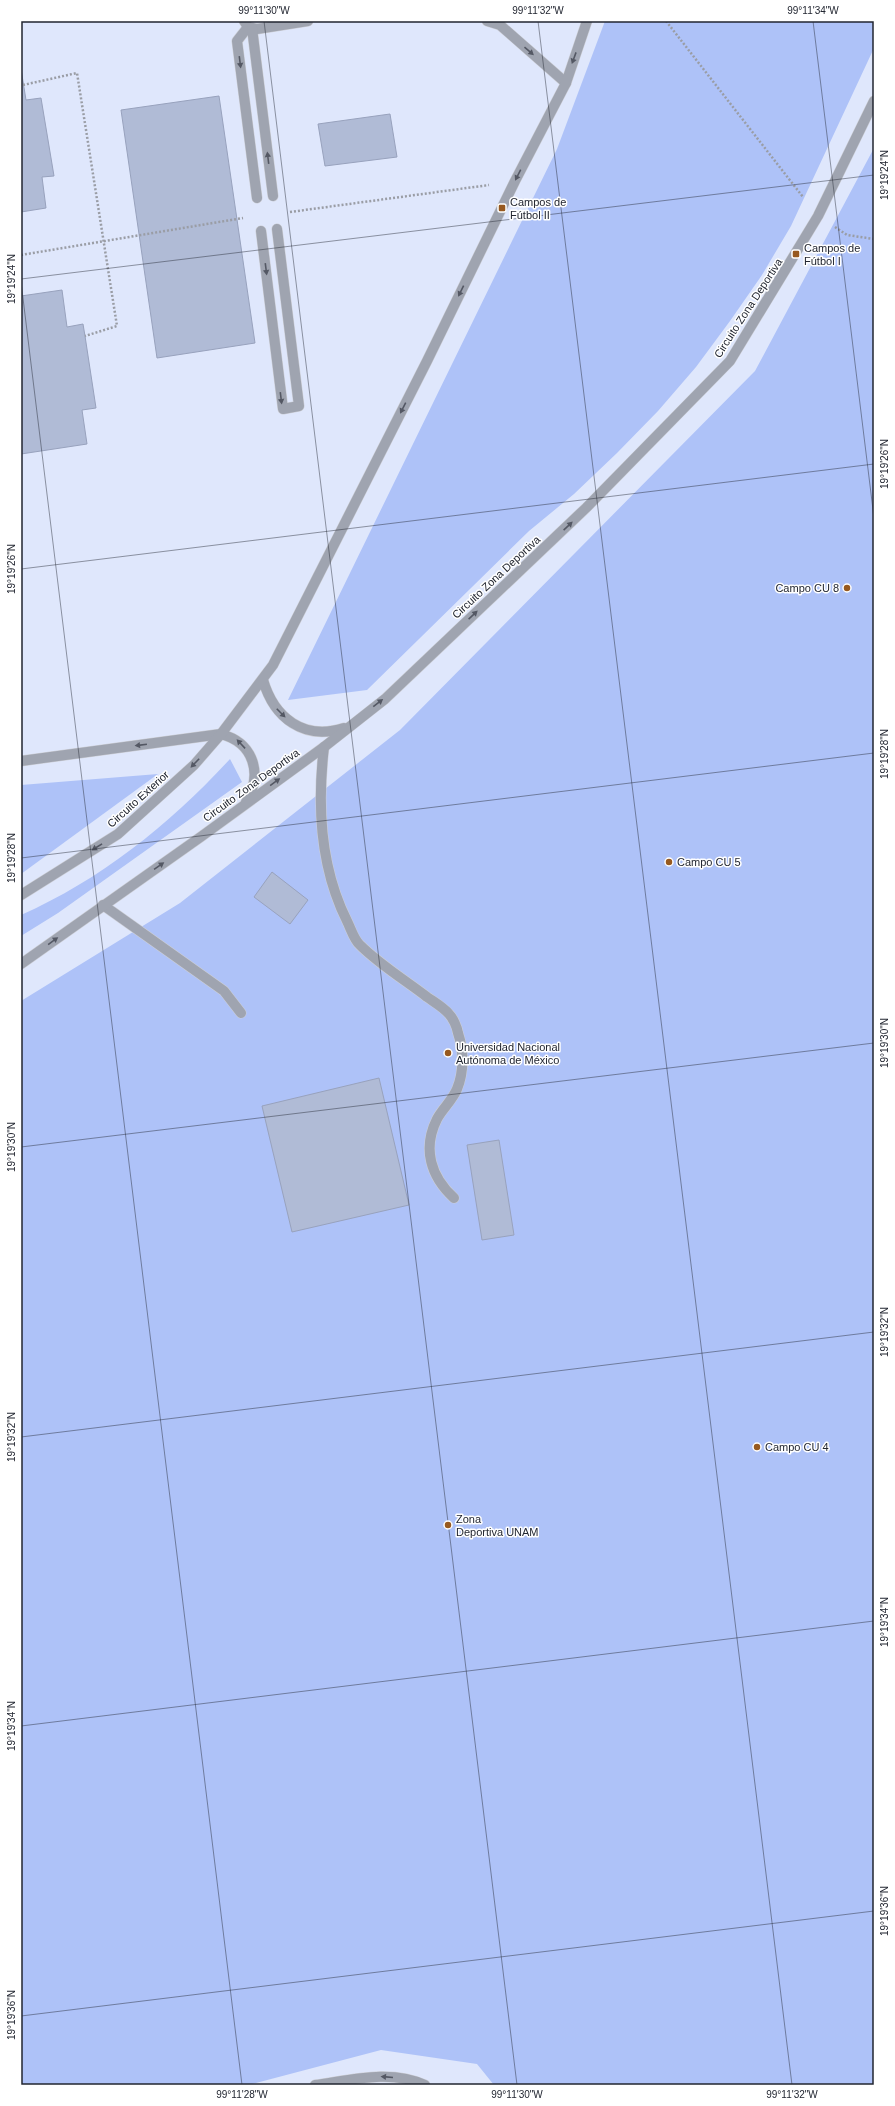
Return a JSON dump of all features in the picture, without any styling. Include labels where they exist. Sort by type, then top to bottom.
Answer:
[{"type":"street","points":[[248,25],[257,29],[308,21]]},
{"type":"street","points":[[488,21],[500,25],[566,83]]},
{"type":"street","points":[[221,734],[273,666],[424,368],[515,181],[566,83],[587,21]]},
{"type":"street","points":[[248,25],[273,196]]},
{"type":"street","points":[[248,25],[237,41],[257,198]]},
{"type":"street","name":"Circuito Zona Deportiva","points":[[21,964],[324,747],[385,699],[586,508],[730,362],[818,216],[874,101]]},
{"type":"street","points":[[261,230],[283,409],[299,406],[277,229]]},
{"type":"street","points":[[263,680],[268,696],[277,710],[289,721],[303,728],[319,732],[335,731],[350,726]]},
{"type":"street","points":[[21,761],[221,734],[235,738],[250,755],[253,766],[254,780],[251,793],[243,805]]},
{"type":"street","name":"Circuito Exterior","points":[[21,895],[118,834],[194,765],[221,734]]},
{"type":"street","points":[[324,747],[320,781],[321,821],[324,848],[332,881],[344,914],[359,944],[450,1014],[458,1032],[462,1051],[462,1070],[457,1088],[449,1104],[437,1118],[431,1132],[429,1146],[430,1161],[435,1175],[443,1188],[454,1198]]},
{"type":"street","points":[[103,905],[224,991],[241,1013]]},
{"type":"street","points":[[315,2085],[379,2076],[401,2078],[425,2085]]},
{"type":"path","points":[[666,21],[818,216],[847,235],[874,239]]},
{"type":"path","points":[[23,85],[77,73],[117,326],[85,336]]},
{"type":"shaded area","name":"Zona Deportiva UNAM","points":[[21,21],[874,21],[874,2085],[21,2085]]},
{"type":"shaded area","points":[[605,21],[874,21],[874,48],[791,226],[762,275],[696,367],[658,411],[574,494],[529,531],[367,690],[288,700],[557,149]]},
{"type":"shaded area","name":"Zona Deportiva UNAM","points":[[874,148],[874,2085],[494,2085],[477,2064],[381,2050],[248,2085],[21,2085],[21,1001],[180,903],[400,730],[755,371]]},
{"type":"shaded area","points":[[230,759],[242,782],[58,913],[21,936],[21,915],[51,901],[79,885],[133,848],[183,806]]},
{"type":"shaded area","points":[[158,774],[21,874],[21,785]]},
{"type":"building","points":[[21,69],[26,100],[41,98],[54,176],[42,177],[46,208],[21,212]]},
{"type":"building","points":[[219,96],[255,343],[157,358],[121,110]]},
{"type":"building","points":[[390,114],[397,157],[325,166],[318,124]]},
{"type":"building","points":[[62,290],[67,327],[83,324],[85,336],[96,408],[82,410],[87,444],[21,454],[21,296]]},
{"type":"building","points":[[272,872],[308,900],[290,924],[254,897]]},
{"type":"building","points":[[379,1078],[409,1205],[292,1232],[262,1106]]},
{"type":"building","points":[[499,1140],[514,1235],[482,1240],[467,1145]]},
{"type":"place","name":"Campos de Fútbol II","points":[[502,208]]},
{"type":"place","name":"Campos de Fútbol I","points":[[796,254]]},
{"type":"place","name":"Campo CU 8","points":[[847,588]]},
{"type":"place","name":"Campo CU 5","points":[[669,862]]},
{"type":"place","name":"Universidad Nacional Autónoma de México","points":[[448,1053]]},
{"type":"place","name":"Campo CU 4","points":[[757,1447]]},
{"type":"place","name":"Zona Deportiva UNAM","points":[[448,1525]]}]
